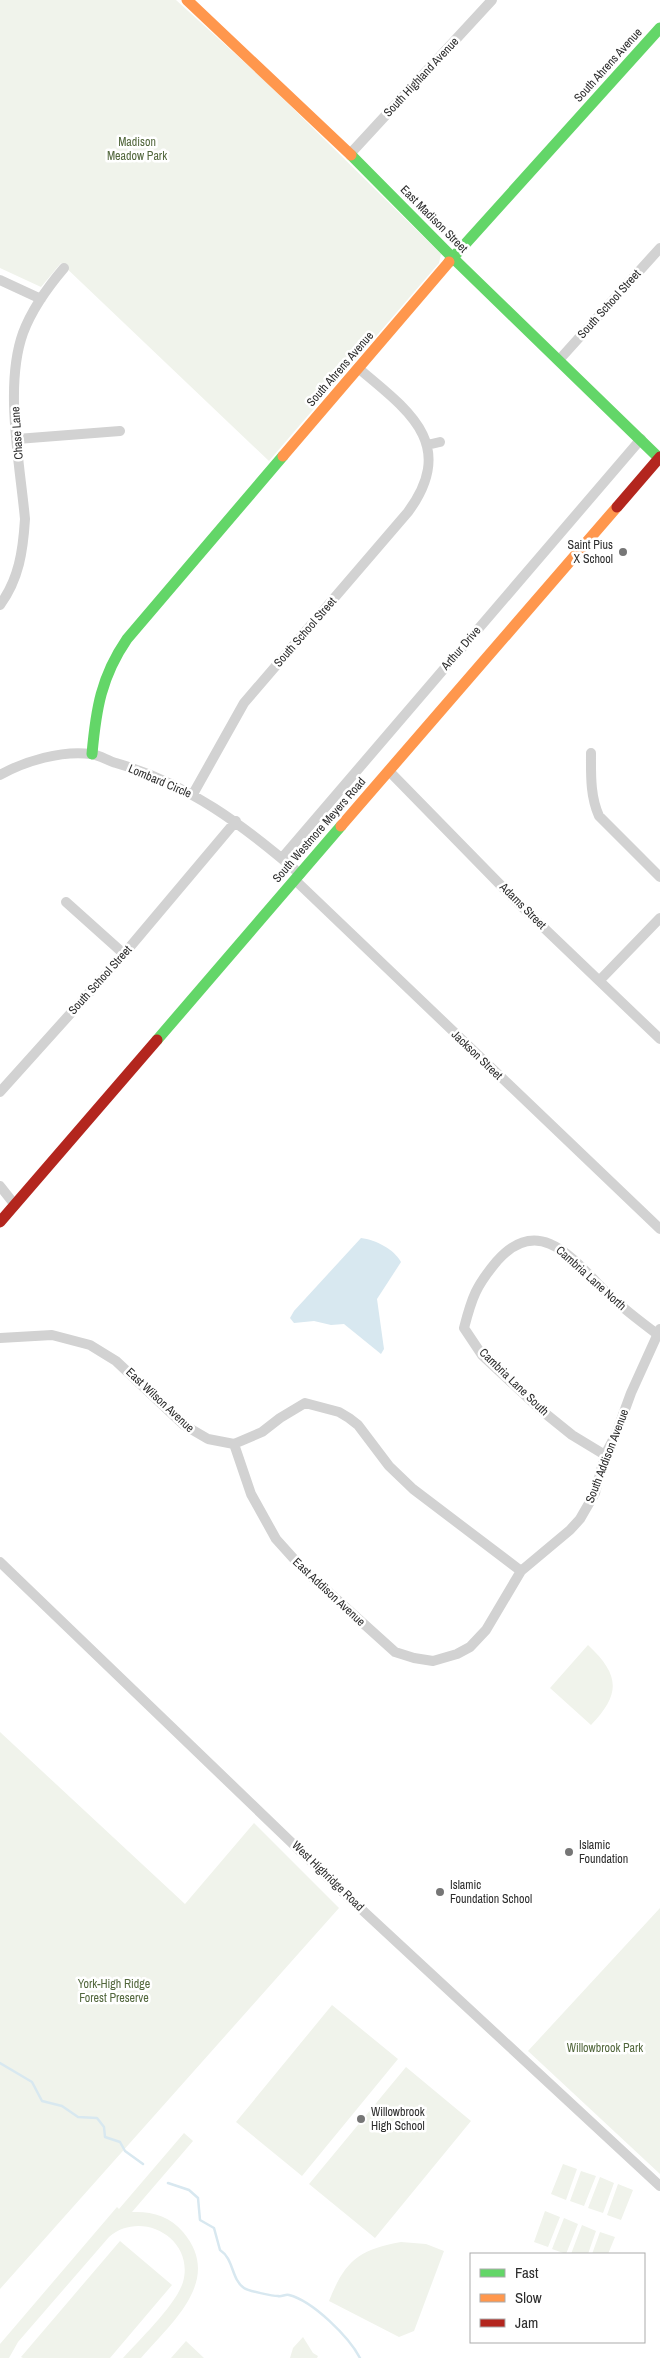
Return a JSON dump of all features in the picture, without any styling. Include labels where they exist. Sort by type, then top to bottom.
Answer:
[{"type":"street","name":"South Highland Avenue","points":[[350,154],[492,0]]},
{"type":"street","name":"East Madison Street","points":[[193,2],[350,154],[453,258],[660,458]]},
{"type":"street","name":"South Ahrens Avenue","points":[[92,754],[96,707],[100,688],[117,652],[453,258],[660,28]]},
{"type":"street","name":"South School Street","points":[[559,360],[660,248]]},
{"type":"street","name":"Chase Lane","points":[[0,605],[12,585],[20,564],[24,539],[25,520],[14,391],[18,357],[23,334],[41,299],[64,268]]},
{"type":"street","points":[[0,280],[41,299]]},
{"type":"street","points":[[358,368],[409,412],[420,427],[427,445],[440,442]]},
{"type":"street","points":[[17,438],[120,430]]},
{"type":"street","name":"Arthur Drive","points":[[282,858],[641,439]]},
{"type":"street","name":"South School Street","points":[[193,794],[244,703],[408,512],[420,493],[425,478],[428,459],[427,445]]},
{"type":"street","name":"South Westmore Meyers Road","points":[[0,1222],[660,458]]},
{"type":"street","points":[[591,753],[591,784],[595,808],[599,816],[660,877]]},
{"type":"street","name":"Lombard Circle","points":[[0,776],[48,758],[92,754],[137,769],[193,794],[236,821],[282,858],[297,877]]},
{"type":"street","name":"Adams Street","points":[[389,771],[520,905],[660,1039]]},
{"type":"street","name":"South School Street","points":[[0,1092],[124,954],[236,821]]},
{"type":"street","name":"Jackson Street","points":[[297,877],[660,1229]]},
{"type":"street","points":[[66,902],[124,954]]},
{"type":"street","points":[[600,980],[660,918]]},
{"type":"street","points":[[0,1186],[15,1205]]},
{"type":"street","name":"Cambria Lane North","points":[[476,1287],[503,1254],[516,1244],[533,1239],[550,1243],[560,1248],[623,1307],[659,1331]]},
{"type":"street","name":"Cambria Lane South","points":[[476,1287],[464,1328],[482,1355],[560,1426],[605,1455]]},
{"type":"street","name":"South Addison Avenue","points":[[454,1656],[470,1647],[482,1636],[522,1571],[570,1530],[580,1519],[595,1493],[605,1455],[616,1434],[631,1393],[659,1331]]},
{"type":"street","name":"East Wilson Avenue","points":[[0,1338],[52,1335],[90,1345],[116,1360],[192,1431],[208,1439],[234,1444]]},
{"type":"street","points":[[234,1444],[262,1432],[280,1418],[305,1403],[339,1412],[358,1425],[389,1466],[413,1490],[522,1571]]},
{"type":"street","name":"East Addison Avenue","points":[[234,1444],[246,1483],[260,1513],[276,1539],[303,1569],[395,1652],[433,1661],[454,1656]]},
{"type":"street","name":"West Highridge Road","points":[[0,1562],[346,1895],[660,2186]]},
{"type":"green space","name":"Madison Meadow Park","points":[[0,0],[176,0],[265,81],[441,254],[439,263],[269,461],[61,263],[41,287],[0,268]]},
{"type":"green space","points":[[588,1645],[606,1666],[611,1675],[613,1685],[608,1704],[591,1725],[550,1688]]},
{"type":"green space","name":"York-High Ridge Forest Preserve","points":[[0,1732],[185,1904],[254,1823],[339,1908],[0,2289]]},
{"type":"green space","name":"Willowbrook Park","points":[[660,1908],[660,2174],[528,2051]]},
{"type":"green space","points":[[332,2005],[398,2059],[302,2176],[236,2122]]},
{"type":"green space","points":[[406,2067],[471,2121],[375,2238],[309,2184]]},
{"type":"green space","points":[[184,2133],[193,2141],[132,2212],[146,2212],[166,2218],[183,2232],[194,2250],[198,2267],[196,2284],[189,2300],[166,2330],[141,2358],[123,2358],[157,2322],[173,2301],[183,2282],[185,2267],[181,2253],[174,2241],[163,2233],[150,2228],[136,2226],[122,2229],[109,2237],[18,2342],[9,2358],[0,2358],[0,2344],[117,2207],[119,2209]]},
{"type":"green space","points":[[563,2164],[577,2169],[566,2200],[551,2194]]},
{"type":"green space","points":[[581,2171],[596,2176],[584,2206],[570,2201]]},
{"type":"green space","points":[[600,2177],[614,2183],[603,2213],[588,2208]]},
{"type":"green space","points":[[618,2184],[633,2190],[621,2220],[607,2215]]},
{"type":"green space","points":[[545,2211],[560,2217],[548,2247],[534,2242]]},
{"type":"green space","points":[[564,2218],[578,2224],[566,2253],[552,2249]]},
{"type":"green space","points":[[582,2225],[596,2231],[588,2253],[571,2253]]},
{"type":"green space","points":[[600,2232],[615,2237],[608,2253],[592,2253]]},
{"type":"green space","points":[[120,2241],[172,2285],[110,2358],[21,2357]]},
{"type":"green space","points":[[401,2242],[426,2244],[444,2251],[414,2331],[399,2337],[329,2301],[341,2276],[355,2260],[374,2249]]},
{"type":"green space","points":[[303,2337],[313,2353],[318,2356],[317,2358],[290,2358],[293,2348]]},
{"type":"green space","points":[[186,2341],[204,2358],[171,2358]]},
{"type":"shaded area","points":[[361,1238],[384,1246],[394,1253],[401,1262],[377,1299],[384,1349],[381,1354],[344,1324],[331,1325],[314,1321],[294,1323],[290,1318],[294,1311]]},
{"type":"waterway","points":[[0,2063],[32,2082],[42,2101],[62,2106],[78,2117],[97,2118],[104,2127],[105,2137],[120,2142],[125,2151],[143,2164]]},
{"type":"waterway","points":[[168,2183],[189,2190],[198,2198],[200,2220],[214,2228],[220,2250],[228,2258],[237,2280],[244,2288],[271,2295],[289,2295],[309,2304],[339,2330],[360,2358]]},
{"type":"traffic: fast","points":[[449,262],[660,28]]},
{"type":"traffic: fast","points":[[351,155],[453,258],[659,458]]},
{"type":"traffic: fast","points":[[92,754],[101,694],[118,653],[127,639],[283,456]]},
{"type":"traffic: fast","points":[[157,1040],[341,826]]},
{"type":"traffic: slow","points":[[187,0],[351,155]]},
{"type":"traffic: slow","points":[[283,456],[449,262]]},
{"type":"traffic: slow","points":[[341,826],[617,507]]},
{"type":"traffic: jam","points":[[617,507],[660,457]]},
{"type":"traffic: jam","points":[[0,1222],[157,1040]]},
{"type":"place","name":"Saint Pius X School","points":[[623,552]]},
{"type":"place","name":"Islamic Foundation","points":[[569,1852]]},
{"type":"place","name":"Islamic Foundation School","points":[[440,1892]]},
{"type":"place","name":"Willowbrook High School","points":[[361,2119]]}]
